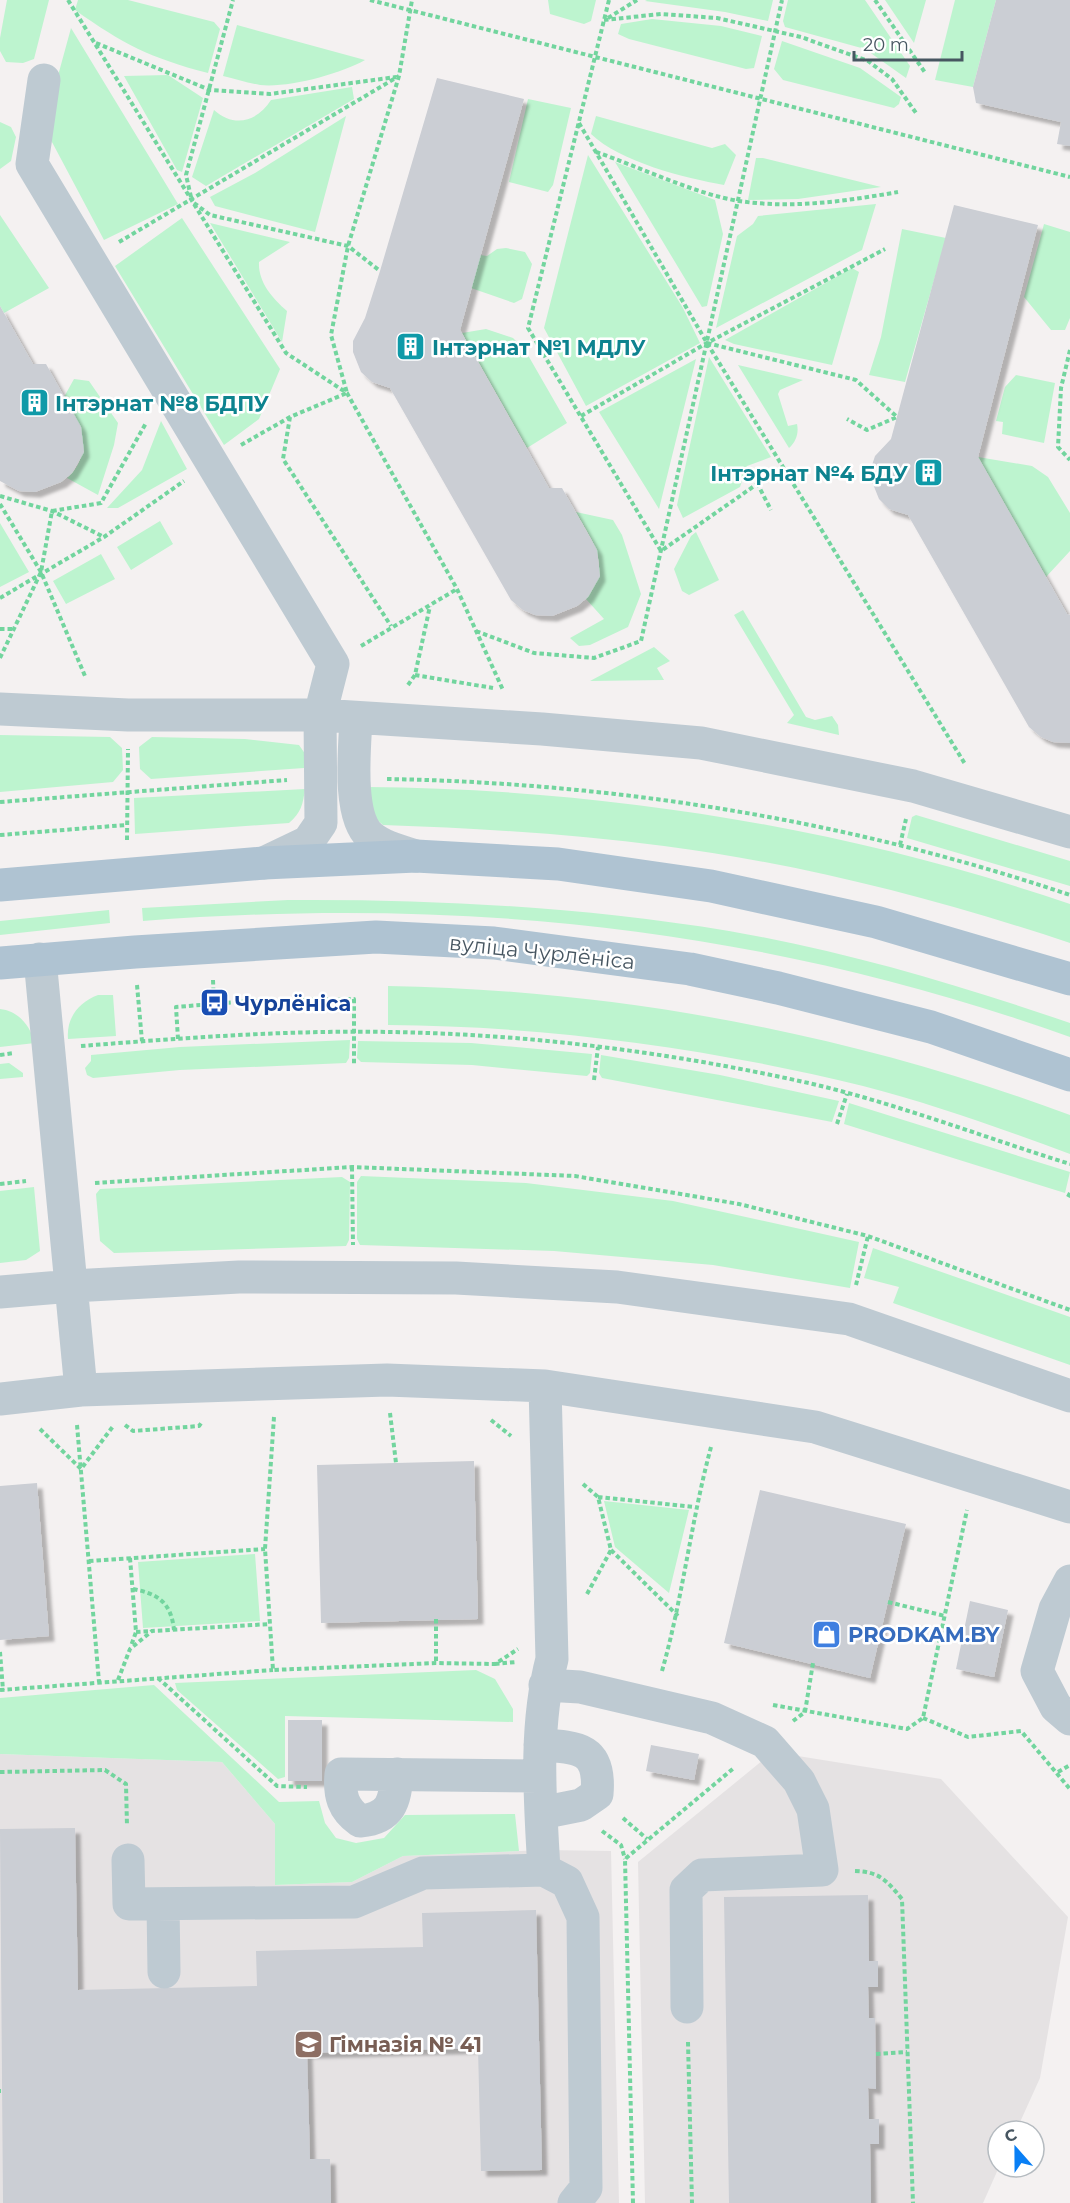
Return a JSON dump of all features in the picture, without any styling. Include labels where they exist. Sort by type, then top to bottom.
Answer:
[{"type":"main road","points":[[0,885],[264,863],[416,856],[558,864],[711,886],[876,922],[1070,979]]},
{"type":"main road","name":"вуліца Чурлёніса","points":[[0,963],[376,937],[494,943],[690,969],[778,988],[931,1027],[1070,1076]]},
{"type":"lane","points":[[44,80],[32,164],[333,664],[320,715],[321,823],[308,842],[264,863]]},
{"type":"lane","points":[[0,709],[128,715],[320,715],[542,729],[701,743],[913,786],[1070,832]]},
{"type":"lane","points":[[356,718],[354,778],[359,813],[367,834],[382,845],[416,856]]},
{"type":"lane","points":[[40,959],[72,1286],[79,1402]]},
{"type":"lane","points":[[0,1292],[239,1277],[357,1276],[547,1281],[617,1287],[849,1319],[1070,1396]]},
{"type":"lane","points":[[0,1399],[79,1402],[387,1380],[545,1386],[815,1427],[1070,1507]]},
{"type":"lane","points":[[544,1870],[539,1760],[548,1672],[545,1386]]},
{"type":"lane","points":[[1070,1581],[1055,1609],[1037,1671],[1056,1707],[1070,1719]]},
{"type":"lane","points":[[548,1672],[580,1687],[712,1718],[765,1742],[799,1781],[813,1809],[822,1870],[702,1875],[686,1890],[687,2007]]},
{"type":"lane","points":[[397,1774],[396,1794],[387,1811],[374,1820],[360,1821],[346,1811],[340,1787],[341,1774],[397,1774],[539,1760],[581,1750],[593,1758],[599,1773],[597,1794],[581,1805],[541,1813]]},
{"type":"lane","points":[[129,1860],[129,1904],[354,1902],[423,1873],[544,1870],[567,1882],[583,1917],[586,2188],[574,2203]]},
{"type":"lane","points":[[163,1904],[165,1972]]},
{"type":"path","points":[[68,0],[285,353],[347,393]]},
{"type":"path","points":[[232,0],[186,175],[192,201],[210,215],[348,246],[380,271]]},
{"type":"path","points":[[370,0],[596,55],[1070,177]]},
{"type":"path","points":[[412,0],[399,76],[348,246],[331,335],[347,393],[457,589],[502,690]]},
{"type":"path","points":[[609,0],[528,328],[661,551]]},
{"type":"path","points":[[604,20],[637,0]]},
{"type":"path","points":[[476,631],[534,653],[594,658],[641,641],[782,0]]},
{"type":"path","points":[[875,0],[926,74]]},
{"type":"path","points":[[604,20],[661,14],[717,18],[801,37],[868,61],[892,79],[916,113]]},
{"type":"path","points":[[94,42],[210,90],[270,94],[399,76]]},
{"type":"path","points":[[89,259],[192,201],[399,76]]},
{"type":"path","points":[[579,123],[707,343],[969,770]]},
{"type":"path","points":[[596,152],[738,201],[788,205],[844,201],[898,192]]},
{"type":"path","points":[[581,416],[707,343],[885,249]]},
{"type":"path","points":[[707,343],[856,380],[897,417],[867,430],[847,419]]},
{"type":"path","points":[[1070,350],[1061,388],[1058,447],[1070,460]]},
{"type":"path","points":[[0,598],[104,537],[211,463],[290,417],[347,393]]},
{"type":"path","points":[[290,417],[283,459],[391,627]]},
{"type":"path","points":[[52,511],[101,503],[147,421]]},
{"type":"path","points":[[661,551],[757,483],[785,468]]},
{"type":"path","points":[[757,483],[771,510]]},
{"type":"path","points":[[0,496],[52,511],[104,537]]},
{"type":"path","points":[[0,504],[41,572],[85,676]]},
{"type":"path","points":[[0,658],[41,572],[52,511]]},
{"type":"path","points":[[333,664],[457,589]]},
{"type":"path","points":[[0,629],[13,629]]},
{"type":"path","points":[[0,802],[92,793],[321,778]]},
{"type":"path","points":[[354,778],[467,781],[707,806],[870,837],[1070,895]]},
{"type":"path","points":[[0,835],[126,825]]},
{"type":"path","points":[[178,1039],[176,1006],[250,1001],[354,999],[354,1065]]},
{"type":"path","points":[[0,1055],[178,1039],[354,1032],[471,1035],[598,1047],[722,1066],[847,1094],[1070,1164]]},
{"type":"path","points":[[594,1080],[598,1047]]},
{"type":"path","points":[[837,1124],[847,1094]]},
{"type":"path","points":[[352,1167],[353,1251]]},
{"type":"path","points":[[88,1184],[352,1167],[575,1176],[740,1204],[868,1236],[1070,1310]]},
{"type":"path","points":[[0,1184],[30,1181]]},
{"type":"path","points":[[854,1294],[868,1236]]},
{"type":"path","points":[[387,1380],[396,1463]]},
{"type":"path","points":[[79,1402],[81,1469],[99,1682]]},
{"type":"path","points":[[273,1670],[265,1549],[274,1408]]},
{"type":"path","points":[[81,1469],[118,1420]]},
{"type":"path","points":[[36,1425],[81,1469]]},
{"type":"path","points":[[659,1680],[678,1616],[695,1507],[714,1439]]},
{"type":"path","points":[[598,1497],[695,1507]]},
{"type":"path","points":[[771,1705],[907,1729],[923,1718],[969,1500]]},
{"type":"path","points":[[89,1561],[265,1549]]},
{"type":"path","points":[[610,1550],[678,1616]]},
{"type":"path","points":[[118,1680],[136,1632],[130,1558]]},
{"type":"path","points":[[133,1588],[153,1593],[163,1601],[171,1612],[174,1630]]},
{"type":"path","points":[[888,1602],[945,1616]]},
{"type":"path","points":[[436,1619],[436,1663]]},
{"type":"path","points":[[136,1632],[270,1624]]},
{"type":"path","points":[[130,1649],[152,1631]]},
{"type":"path","points":[[495,1664],[520,1648]]},
{"type":"path","points":[[0,1652],[2,1690],[273,1670],[436,1663],[495,1664],[548,1672]]},
{"type":"path","points":[[625,1859],[765,1742],[805,1712],[813,1663]]},
{"type":"path","points":[[157,1678],[277,1786]]},
{"type":"path","points":[[923,1718],[968,1737],[1021,1731],[1058,1772],[1070,1789]]},
{"type":"path","points":[[1058,1772],[1070,1765]]},
{"type":"path","points":[[0,1772],[105,1770],[126,1784],[129,1860]]},
{"type":"path","points":[[617,1812],[647,1839]]},
{"type":"path","points":[[597,1827],[621,1845],[625,1859],[633,2203]]},
{"type":"path","points":[[822,1870],[874,1872],[902,1899],[913,2203]]},
{"type":"path","points":[[687,2007],[692,2203]]},
{"type":"path","points":[[876,2054],[907,2052]]},
{"type":"shaded area","points":[[773,1752],[941,1779],[1068,1917],[1040,2078],[1021,2119],[986,2119],[986,2179],[994,2179],[983,2203],[645,2203],[638,1862]]},
{"type":"shaded area","name":"Гімназія № 41","points":[[0,1754],[222,1762],[275,1824],[276,1885],[352,1882],[403,1856],[543,1850],[611,1851],[619,2203],[0,2203]]},
{"type":"green space","points":[[7,0],[49,0],[34,59],[23,63],[6,62],[0,51]]},
{"type":"green space","points":[[78,0],[128,0],[214,22],[220,29],[208,73],[170,62],[123,41],[75,10]]},
{"type":"green space","points":[[548,0],[596,0],[591,21],[584,24],[550,14]]},
{"type":"green space","points":[[773,0],[768,21],[725,12],[645,1]]},
{"type":"green space","points":[[788,0],[865,0],[910,66],[906,78],[865,49],[785,27],[783,21]]},
{"type":"green space","points":[[885,0],[926,0],[914,43]]},
{"type":"green space","points":[[955,0],[996,0],[973,87],[935,80]]},
{"type":"green space","points":[[652,19],[721,26],[762,36],[754,68],[746,69],[629,39],[618,34],[621,24]]},
{"type":"green space","points":[[237,25],[365,60],[328,75],[285,84],[260,85],[223,76]]},
{"type":"green space","points":[[71,28],[178,204],[104,240],[44,127]]},
{"type":"green space","points":[[782,41],[860,68],[901,97],[899,104],[894,108],[783,80],[774,69]]},
{"type":"green space","points":[[168,75],[203,98],[182,172],[177,170],[124,76]]},
{"type":"green space","points":[[352,87],[354,99],[206,186],[192,177],[214,110],[229,119],[245,120],[259,113],[271,100]]},
{"type":"green space","points":[[528,99],[571,108],[553,185],[548,192],[509,182]]},
{"type":"green space","points":[[346,116],[315,232],[215,206],[210,197],[255,173]]},
{"type":"green space","points":[[596,116],[712,148],[725,144],[736,155],[724,185],[672,173],[619,153],[591,134]]},
{"type":"green space","points":[[0,122],[11,127],[16,137],[11,161],[0,169]]},
{"type":"green space","points":[[588,155],[683,308],[700,343],[586,406],[544,328]]},
{"type":"green space","points":[[756,158],[881,187],[798,199],[748,200]]},
{"type":"green space","points":[[615,162],[715,200],[723,234],[707,306],[702,307]]},
{"type":"green space","points":[[876,204],[862,250],[716,328],[737,236],[753,224],[758,216]]},
{"type":"green space","points":[[0,215],[49,288],[4,313],[0,306]]},
{"type":"green space","points":[[182,218],[280,369],[259,419],[224,445],[115,266]]},
{"type":"green space","points":[[210,223],[290,242],[259,262],[263,283],[276,301],[287,311],[282,342]]},
{"type":"green space","points":[[1044,224],[1070,232],[1070,318],[1065,330],[1051,330],[1024,297]]},
{"type":"green space","points":[[902,229],[946,238],[905,382],[869,375],[881,337]]},
{"type":"green space","points":[[506,248],[525,252],[532,264],[522,299],[514,303],[471,288],[480,255],[487,256],[497,249]]},
{"type":"green space","points":[[852,268],[859,272],[832,365],[734,344],[725,340]]},
{"type":"green space","points":[[486,329],[513,338],[525,350],[567,423],[527,448],[462,333]]},
{"type":"green space","points":[[709,357],[771,457],[747,466],[740,487],[683,518],[677,505]]},
{"type":"green space","points":[[696,359],[659,509],[599,412]]},
{"type":"green space","points":[[738,365],[803,380],[780,390],[778,394],[788,426],[797,424],[796,437],[789,448]]},
{"type":"green space","points":[[1016,375],[1055,383],[1044,443],[1002,434],[1003,422],[996,421],[1005,387]]},
{"type":"green space","points":[[74,379],[89,381],[118,423],[114,445],[98,495],[67,478],[76,468],[82,448],[79,427],[64,397]]},
{"type":"green space","points":[[161,421],[187,469],[118,508],[107,508],[142,470]]},
{"type":"green space","points":[[978,457],[1032,466],[1048,477],[1070,513],[1070,551],[1046,577]]},
{"type":"green space","points":[[576,512],[613,520],[622,535],[641,594],[628,627],[590,645],[579,646],[570,638],[604,619],[586,599],[598,575],[598,555]]},
{"type":"green space","points":[[160,521],[173,544],[131,570],[117,547]]},
{"type":"green space","points":[[0,523],[29,572],[0,587]]},
{"type":"green space","points":[[696,532],[719,580],[689,595],[682,591],[674,569],[691,536]]},
{"type":"green space","points":[[101,554],[115,579],[66,604],[53,581]]},
{"type":"green space","points":[[743,610],[806,717],[815,720],[832,716],[838,725],[839,735],[787,723],[794,715],[734,615]]},
{"type":"green space","points":[[654,647],[670,661],[657,668],[664,680],[590,681]]},
{"type":"green space","points":[[0,735],[110,737],[122,748],[123,770],[113,782],[0,792]]},
{"type":"green space","points":[[152,737],[245,739],[299,745],[306,755],[304,768],[151,779],[140,769],[139,747]]},
{"type":"green space","points":[[367,787],[457,789],[546,795],[723,817],[811,834],[985,877],[1070,904],[1070,943],[970,912],[869,885],[716,854],[559,835],[383,825],[375,818]]},
{"type":"green space","points":[[305,789],[301,808],[289,823],[135,834],[134,798]]},
{"type":"green space","points":[[916,815],[1070,861],[1070,886],[907,838],[912,817]]},
{"type":"green space","points":[[288,900],[399,901],[509,906],[619,916],[729,931],[816,948],[986,995],[1070,1023],[1070,1037],[956,1000],[842,969],[728,946],[613,929],[498,918],[381,913],[263,914],[143,921],[142,908]]},
{"type":"green space","points":[[109,910],[110,923],[0,935],[0,921]]},
{"type":"green space","points":[[388,986],[475,989],[562,996],[649,1007],[820,1040],[904,1061],[988,1086],[1070,1115],[1070,1154],[967,1117],[889,1093],[746,1061],[687,1050],[568,1035],[448,1026],[388,1025]]},
{"type":"green space","points":[[98,995],[113,995],[116,1036],[68,1039],[69,1024],[75,1012],[85,1002]]},
{"type":"green space","points":[[0,1009],[7,1010],[23,1020],[35,1043],[0,1047]]},
{"type":"green space","points":[[350,1040],[349,1058],[346,1063],[180,1070],[93,1078],[87,1075],[85,1068],[91,1061],[91,1055],[180,1047]]},
{"type":"green space","points":[[358,1041],[471,1043],[592,1054],[590,1073],[587,1076],[472,1065],[361,1062],[357,1058]]},
{"type":"green space","points":[[601,1055],[720,1075],[839,1101],[832,1122],[602,1078],[599,1073]]},
{"type":"green space","points":[[9,1063],[23,1073],[23,1077],[0,1079],[0,1064]]},
{"type":"green space","points":[[849,1103],[1070,1172],[1065,1193],[844,1124]]},
{"type":"green space","points":[[361,1176],[526,1183],[673,1201],[859,1242],[850,1288],[713,1265],[554,1251],[360,1245],[357,1239],[357,1182]]},
{"type":"green space","points":[[342,1177],[350,1182],[349,1240],[346,1246],[114,1253],[100,1241],[96,1194],[100,1189]]},
{"type":"green space","points":[[34,1187],[40,1251],[26,1260],[0,1263],[0,1191]]},
{"type":"green space","points":[[873,1248],[1070,1317],[1070,1365],[893,1303],[899,1287],[864,1278]]},
{"type":"green space","points":[[604,1501],[689,1510],[669,1593],[615,1547]]},
{"type":"green space","points":[[255,1554],[260,1621],[143,1628],[138,1562]]},
{"type":"green space","points":[[476,1670],[495,1679],[513,1709],[513,1722],[285,1716],[285,1777],[278,1779],[177,1690],[175,1683]]},
{"type":"green space","points":[[154,1685],[279,1802],[319,1801],[325,1823],[336,1838],[356,1843],[384,1838],[405,1815],[515,1814],[519,1851],[403,1856],[352,1882],[275,1885],[275,1824],[222,1762],[0,1754],[0,1698]]},
{"type":"building","points":[[996,0],[1070,0],[1070,146],[1057,144],[1061,122],[976,103],[973,87]]},
{"type":"building","name":"Інтэрнат №1 МДЛУ","points":[[437,78],[524,99],[460,330],[549,488],[562,488],[597,550],[600,576],[588,597],[577,606],[552,616],[535,615],[523,610],[511,600],[390,388],[372,382],[361,372],[353,352],[353,341],[365,318]]},
{"type":"building","name":"Інтэрнат №4 БДУ","points":[[954,205],[1038,225],[978,457],[1067,614],[1070,615],[1070,743],[1053,742],[1041,737],[1029,727],[908,515],[889,509],[879,499],[871,479],[871,468],[875,456],[891,439]]},
{"type":"building","name":"Інтэрнат №8 БДПУ","points":[[0,306],[33,364],[46,364],[81,427],[84,452],[72,473],[61,482],[35,492],[19,491],[0,481]]},
{"type":"building","points":[[474,1461],[478,1619],[321,1623],[317,1465]]},
{"type":"building","points":[[37,1483],[49,1636],[0,1640],[0,1486]]},
{"type":"building","points":[[760,1490],[906,1524],[870,1678],[724,1643]]},
{"type":"building","points":[[970,1601],[1008,1610],[994,1677],[956,1669]]},
{"type":"building","points":[[288,1720],[322,1720],[322,1781],[288,1781]]},
{"type":"building","points":[[651,1745],[699,1754],[694,1780],[646,1771]]},
{"type":"building","points":[[75,1828],[78,1990],[257,1986],[256,1951],[423,1947],[422,1913],[536,1910],[542,2170],[481,2171],[478,2048],[307,2053],[310,2159],[330,2159],[331,2203],[3,2203],[0,1829]]},
{"type":"building","points":[[868,1895],[869,1961],[878,1961],[878,1987],[868,1987],[869,2018],[875,2018],[876,2089],[868,2088],[869,2119],[879,2119],[879,2144],[870,2144],[871,2203],[729,2203],[724,1897]]},
{"type":"place","name":"Інтэрнат №1 МДЛУ","points":[[411,347]]},
{"type":"place","name":"Інтэрнат №8 БДПУ","points":[[34,403]]},
{"type":"place","name":"Інтэрнат №4 БДУ","points":[[929,473]]},
{"type":"place","name":"Чурлёніса","points":[[214,1003]]},
{"type":"place","name":"PRODKAM.BY","points":[[827,1634]]},
{"type":"place","name":"Гімназія № 41","points":[[308,2044]]}]
